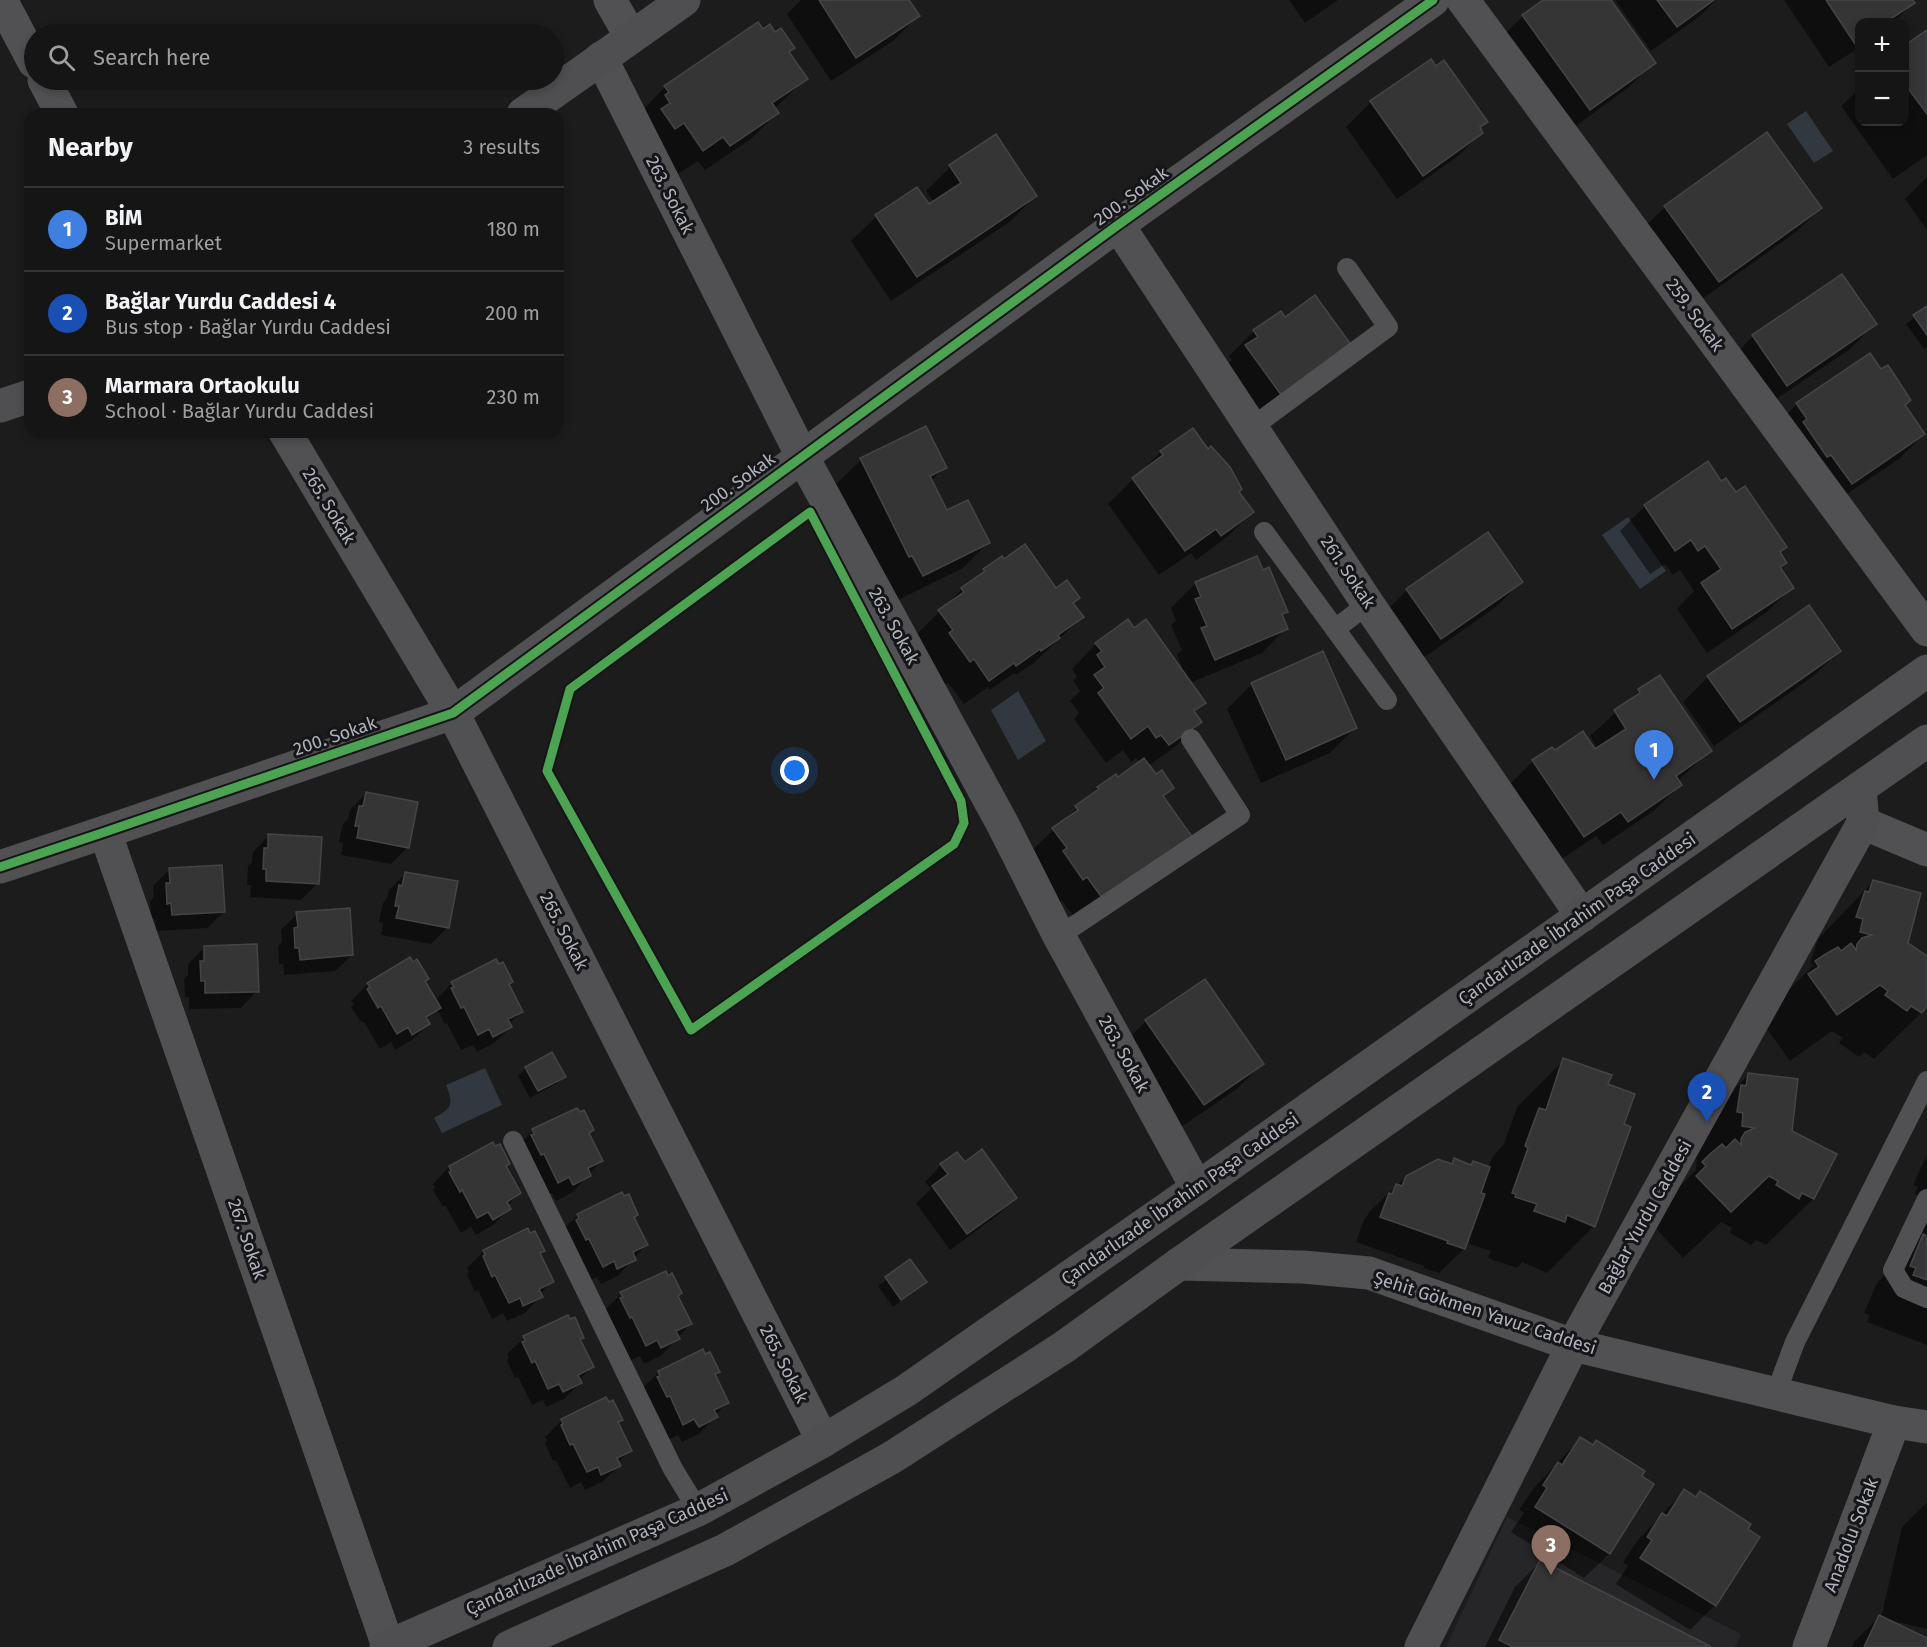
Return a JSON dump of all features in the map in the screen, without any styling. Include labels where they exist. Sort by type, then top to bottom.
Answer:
[{"type":"main road","points":[[564,85],[684,0]]},
{"type":"main road","points":[[531,108],[556,90]]},
{"type":"main road","points":[[0,406],[24,398]]},
{"type":"main road","name":"Çandarlızade İbrahim Paşa Caddesi","points":[[387,1647],[698,1510],[823,1441],[907,1390],[1197,1188],[1927,671]]},
{"type":"main road","points":[[509,1647],[724,1550],[891,1458],[1064,1347],[1179,1264],[1927,741]]},
{"type":"main road","points":[[1860,788],[1863,823]]},
{"type":"main road","name":"Bağlar Yurdu Caddesi","points":[[1421,1647],[1573,1345],[1863,823]]},
{"type":"street","points":[[1,0],[24,43]]},
{"type":"street","points":[[610,0],[631,37]]},
{"type":"street","name":"200. Sokak","points":[[0,867],[453,713],[1118,225],[1432,0]]},
{"type":"street","name":"259. Sokak","points":[[1463,0],[1927,630]]},
{"type":"street","name":"263. Sokak","points":[[601,58],[802,456],[1197,1188]]},
{"type":"street","points":[[49,90],[59,108]]},
{"type":"street","name":"261. Sokak","points":[[1118,225],[1368,604],[1582,916]]},
{"type":"street","name":"265. Sokak","points":[[289,438],[453,713],[823,1441]]},
{"type":"street","points":[[1863,823],[1927,850]]},
{"type":"street","name":"267. Sokak","points":[[105,832],[387,1647]]},
{"type":"street","name":"Şehit Gökmen Yavuz Caddesi","points":[[1179,1264],[1303,1267],[1369,1273],[1573,1345],[1894,1422],[1927,1427]]},
{"type":"street","name":"Anadolu Sokak","points":[[1809,1647],[1894,1422]]},
{"type":"lane","points":[[1251,428],[1388,327],[1347,268]]},
{"type":"lane","points":[[1264,532],[1387,700]]},
{"type":"lane","points":[[1335,628],[1368,604]]},
{"type":"lane","points":[[1059,936],[1240,815],[1191,740]]},
{"type":"lane","points":[[1776,1393],[1795,1342],[1927,1081]]},
{"type":"lane","points":[[513,1141],[673,1468],[698,1510]]},
{"type":"lane","points":[[1927,1199],[1893,1270],[1904,1287],[1927,1298]]},
{"type":"shaded area","points":[[1806,111],[1833,151],[1814,163],[1787,124]]},
{"type":"shaded area","points":[[1628,517],[1666,571],[1640,589],[1602,535]]},
{"type":"shaded area","points":[[1018,691],[1046,741],[1018,760],[991,710]]},
{"type":"shaded area","points":[[485,1068],[502,1105],[442,1133],[434,1118],[450,1105],[446,1085]]},
{"type":"shaded area","points":[[1507,1517],[1737,1632],[1741,1635],[1735,1647],[1446,1647]]},
{"type":"building","points":[[819,0],[909,0],[920,16],[856,58]]},
{"type":"building","points":[[1543,0],[1611,0],[1656,63],[1590,110],[1522,15]]},
{"type":"building","points":[[1657,0],[1714,0],[1677,27]]},
{"type":"building","points":[[1826,0],[1913,0],[1915,3],[1892,18],[1855,18],[1855,44]]},
{"type":"building","points":[[758,22],[763,29],[770,24],[775,32],[781,28],[795,48],[789,52],[808,79],[772,103],[779,113],[730,146],[723,137],[703,151],[684,123],[675,129],[661,109],[670,103],[665,95],[669,92],[664,86]]},
{"type":"building","points":[[1927,30],[1927,114],[1909,90],[1909,43]]},
{"type":"building","points":[[1431,59],[1436,66],[1444,60],[1488,122],[1480,127],[1483,133],[1423,176],[1370,101]]},
{"type":"building","points":[[1767,132],[1822,208],[1719,282],[1664,206]]},
{"type":"building","points":[[996,134],[1037,196],[917,277],[875,215],[917,187],[929,204],[961,183],[949,165]]},
{"type":"building","points":[[1842,274],[1877,324],[1787,386],[1752,335]]},
{"type":"building","points":[[1315,295],[1352,346],[1282,396],[1245,345],[1258,337],[1253,330],[1281,311],[1285,317]]},
{"type":"building","points":[[1927,306],[1927,335],[1913,315]]},
{"type":"building","points":[[1870,353],[1881,369],[1888,365],[1911,400],[1905,405],[1925,434],[1852,484],[1831,455],[1827,457],[1803,422],[1807,419],[1796,403]]},
{"type":"building","points":[[926,426],[947,468],[930,476],[947,510],[968,500],[990,543],[923,576],[912,556],[909,557],[860,458]]},
{"type":"building","points":[[1193,428],[1208,449],[1211,446],[1230,467],[1242,489],[1239,492],[1254,512],[1221,536],[1216,529],[1185,551],[1132,478],[1163,455],[1160,451]]},
{"type":"building","points":[[1708,461],[1721,481],[1726,478],[1736,492],[1745,486],[1787,547],[1780,552],[1787,563],[1780,567],[1794,588],[1732,629],[1701,583],[1721,569],[1705,546],[1698,551],[1691,540],[1675,551],[1644,505]]},
{"type":"building","points":[[1488,532],[1523,582],[1441,639],[1406,589]]},
{"type":"building","points":[[1025,544],[1056,588],[1067,580],[1080,598],[1073,603],[1084,617],[1058,635],[1060,638],[1041,651],[1040,649],[1016,666],[1014,663],[989,681],[974,659],[970,662],[949,633],[953,630],[938,610],[964,592],[961,588],[985,571],[983,569],[1002,556],[1004,559]]},
{"type":"building","points":[[1257,556],[1263,570],[1269,567],[1288,612],[1282,614],[1288,629],[1215,660],[1201,628],[1207,626],[1195,599],[1201,597],[1195,582]]},
{"type":"building","points":[[1809,605],[1841,651],[1740,722],[1707,676]]},
{"type":"building","points":[[1128,619],[1134,628],[1146,619],[1206,703],[1194,711],[1202,722],[1169,745],[1161,735],[1156,738],[1148,726],[1131,739],[1098,693],[1104,688],[1094,675],[1105,667],[1097,655],[1102,651],[1095,643]]},
{"type":"building","points":[[1323,651],[1357,728],[1286,760],[1251,683]]},
{"type":"building","points":[[1660,675],[1712,751],[1676,776],[1682,785],[1628,822],[1621,812],[1584,837],[1532,760],[1552,747],[1555,750],[1583,731],[1595,749],[1626,729],[1614,710],[1640,693],[1638,689]]},
{"type":"building","points":[[1144,758],[1156,774],[1162,770],[1174,788],[1163,796],[1193,838],[1103,899],[1087,877],[1083,880],[1063,851],[1067,848],[1052,828],[1078,810],[1075,806],[1099,789],[1097,787],[1116,774],[1118,777]]},
{"type":"building","points":[[366,792],[418,802],[409,848],[357,838],[359,826],[355,826],[359,806],[363,806]]},
{"type":"building","points":[[268,834],[322,837],[319,884],[266,881],[266,869],[263,869],[264,848],[268,848]]},
{"type":"building","points":[[222,865],[225,912],[172,915],[171,903],[167,904],[166,883],[170,883],[169,868]]},
{"type":"building","points":[[405,872],[458,881],[449,928],[396,918],[399,906],[395,906],[399,885],[402,886]]},
{"type":"building","points":[[1873,880],[1921,893],[1908,943],[1927,956],[1927,1006],[1922,1013],[1911,1006],[1907,1011],[1885,995],[1888,991],[1880,985],[1837,1015],[1808,974],[1819,967],[1815,961],[1824,955],[1838,947],[1841,951],[1851,943],[1856,950],[1862,938],[1872,935],[1860,932],[1863,919],[1856,917],[1865,891],[1869,892]]},
{"type":"building","points":[[350,908],[353,955],[300,960],[299,948],[295,948],[294,928],[298,927],[296,912]]},
{"type":"building","points":[[257,944],[259,992],[205,993],[205,981],[201,981],[200,961],[204,961],[204,946]]},
{"type":"building","points":[[410,957],[413,962],[417,959],[429,979],[425,981],[441,1008],[426,1017],[430,1024],[412,1035],[408,1027],[397,1034],[381,1006],[378,1008],[367,989],[370,987],[367,983]]},
{"type":"building","points":[[496,959],[499,964],[503,962],[513,982],[509,984],[523,1012],[508,1019],[512,1027],[493,1037],[489,1029],[478,1035],[464,1007],[461,1008],[451,988],[454,987],[451,982]]},
{"type":"building","points":[[1205,979],[1264,1064],[1204,1105],[1145,1020]]},
{"type":"building","points":[[552,1052],[566,1077],[538,1091],[525,1067]]},
{"type":"building","points":[[1563,1058],[1612,1075],[1608,1084],[1635,1094],[1624,1124],[1631,1127],[1595,1227],[1567,1215],[1565,1222],[1534,1211],[1537,1204],[1515,1197],[1516,1194],[1512,1193],[1528,1148],[1525,1146],[1539,1108],[1546,1110]]},
{"type":"building","points":[[1748,1073],[1798,1079],[1792,1131],[1837,1154],[1814,1199],[1802,1193],[1799,1199],[1776,1185],[1778,1181],[1769,1176],[1731,1212],[1696,1176],[1706,1166],[1702,1162],[1722,1144],[1726,1148],[1735,1139],[1741,1145],[1745,1132],[1755,1128],[1742,1126],[1743,1113],[1737,1112],[1741,1085],[1746,1086]]},
{"type":"building","points":[[577,1108],[580,1112],[584,1110],[594,1130],[589,1133],[603,1161],[588,1168],[591,1176],[573,1185],[569,1177],[558,1183],[544,1154],[541,1155],[531,1135],[534,1134],[532,1129]]},
{"type":"building","points":[[493,1142],[495,1146],[500,1144],[510,1164],[506,1166],[521,1193],[507,1202],[511,1209],[493,1220],[488,1212],[477,1218],[449,1172],[451,1171],[449,1166]]},
{"type":"building","points":[[982,1149],[1017,1198],[967,1234],[932,1186],[948,1174],[940,1164],[957,1152],[965,1162]]},
{"type":"building","points":[[1454,1158],[1471,1165],[1473,1161],[1490,1167],[1481,1193],[1485,1194],[1465,1249],[1380,1217],[1389,1193],[1392,1194],[1396,1184],[1402,1186],[1406,1176],[1438,1159],[1452,1164]]},
{"type":"building","points":[[622,1192],[624,1196],[629,1194],[638,1215],[634,1217],[648,1245],[633,1252],[636,1260],[617,1269],[614,1261],[603,1267],[589,1239],[586,1240],[576,1220],[579,1218],[577,1214]]},
{"type":"building","points":[[528,1228],[530,1233],[535,1231],[545,1251],[540,1253],[554,1282],[539,1289],[543,1297],[523,1306],[520,1298],[509,1303],[495,1275],[492,1277],[483,1256],[485,1255],[483,1250]]},
{"type":"building","points":[[1923,1234],[1927,1236],[1927,1280],[1913,1275],[1916,1268],[1910,1266]]},
{"type":"building","points":[[910,1259],[927,1282],[901,1300],[885,1277]]},
{"type":"building","points":[[666,1271],[668,1276],[672,1273],[682,1293],[678,1296],[692,1324],[676,1331],[680,1339],[661,1348],[657,1340],[646,1346],[620,1298],[623,1297],[620,1292]]},
{"type":"building","points":[[568,1315],[570,1319],[575,1317],[584,1338],[580,1339],[594,1367],[578,1375],[582,1383],[563,1392],[559,1384],[548,1389],[535,1361],[532,1363],[522,1342],[525,1341],[523,1336]]},
{"type":"building","points":[[703,1349],[705,1354],[710,1352],[720,1372],[715,1374],[729,1403],[714,1410],[718,1417],[699,1427],[694,1419],[683,1425],[670,1396],[667,1397],[657,1377],[660,1376],[658,1371]]},
{"type":"building","points":[[606,1397],[609,1402],[613,1400],[623,1420],[618,1422],[632,1451],[617,1458],[621,1466],[601,1475],[598,1467],[587,1472],[573,1444],[570,1445],[561,1425],[563,1424],[561,1419]]},
{"type":"building","points":[[1580,1437],[1593,1445],[1596,1440],[1645,1471],[1642,1476],[1654,1484],[1610,1554],[1535,1507],[1547,1488],[1543,1485],[1558,1462],[1562,1465]]},
{"type":"building","points":[[1684,1489],[1696,1497],[1700,1491],[1751,1524],[1748,1529],[1760,1537],[1716,1606],[1640,1558],[1652,1540],[1647,1537],[1662,1513],[1667,1516]]},
{"type":"building","points":[[1540,1560],[1710,1647],[1513,1647],[1499,1640]]},
{"type":"building","points":[[1879,1615],[1927,1638],[1927,1647],[1864,1647]]},
{"type":"cycle path","points":[[0,867],[453,713],[1118,225],[1433,0]]},
{"type":"cycle path","points":[[810,512],[961,801],[964,823],[954,844],[691,1030],[547,771],[570,689],[810,512]]},
{"type":"place","name":"BİM","points":[[1654,780]]},
{"type":"place","name":"Bağlar Yurdu Caddesi 4","points":[[1707,1122]]},
{"type":"place","name":"Marmara Ortaokulu","points":[[1551,1575]]}]
